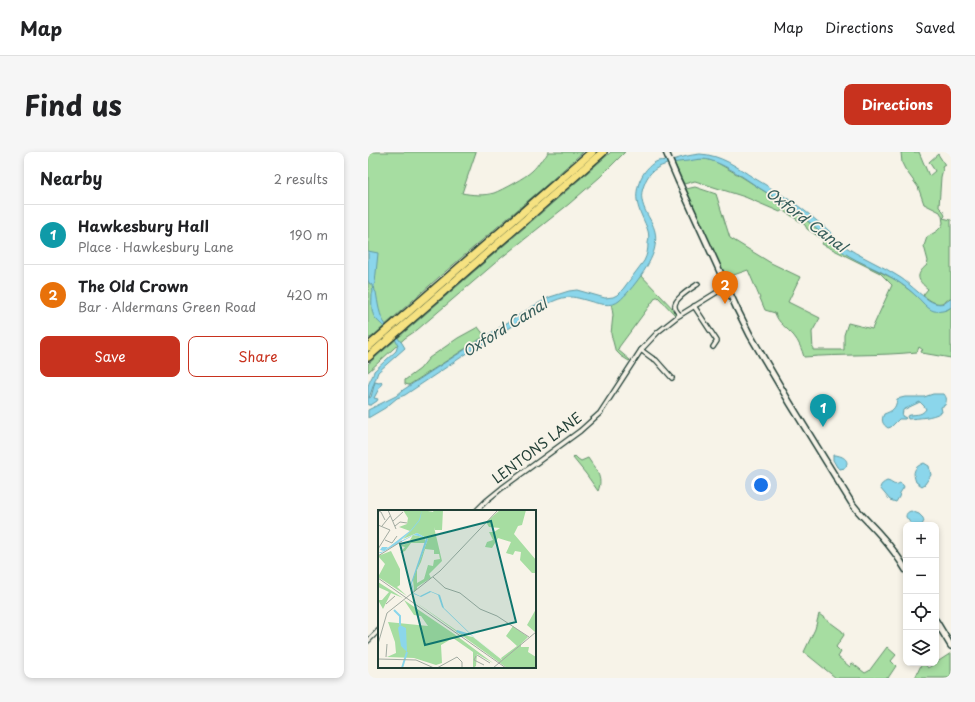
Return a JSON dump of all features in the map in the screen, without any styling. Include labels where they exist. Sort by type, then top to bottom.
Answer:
[{"type":"highway","points":[[368,347],[592,152]]},
{"type":"highway","points":[[368,357],[603,152]]},
{"type":"main road","points":[[666,152],[726,286],[750,335],[851,502],[859,514],[890,546],[903,566]]},
{"type":"main road","points":[[939,626],[951,646]]},
{"type":"street","points":[[680,315],[674,306],[675,302],[685,292],[698,284]]},
{"type":"street","name":"LENTONS LANE","points":[[477,510],[502,488],[580,431],[600,413],[641,350],[658,332],[680,315],[726,286]]},
{"type":"street","points":[[694,306],[717,341],[713,347]]},
{"type":"street","points":[[641,350],[656,360],[671,378]]},
{"type":"street","points":[[368,641],[378,631]]},
{"type":"green space","points":[[368,152],[476,152],[462,193],[486,195],[494,193],[529,174],[548,152],[583,152],[368,339]]},
{"type":"green space","points":[[611,152],[625,152],[600,177],[569,204],[501,258],[417,330],[405,338],[368,372],[368,364]]},
{"type":"green space","points":[[901,152],[919,152],[929,176],[935,171],[929,162],[938,154],[945,165],[942,167],[939,207],[945,216],[943,218],[951,220],[951,297],[940,303],[933,302],[923,295],[928,289],[920,280],[919,275],[927,265],[928,261],[924,246],[927,237],[941,227],[943,223],[942,216],[940,212],[924,204],[918,187],[902,163]]},
{"type":"green space","points":[[707,159],[716,162],[792,209],[834,244],[857,260],[896,280],[917,296],[930,309],[947,310],[951,307],[951,358],[922,353],[921,351],[923,350],[919,347],[917,352],[804,357],[796,338],[780,323],[775,313],[765,310],[748,270],[725,278],[686,189],[695,187],[716,194],[730,238],[771,263],[800,277],[788,302],[820,318],[812,332],[813,350],[844,350],[844,335],[848,323],[872,329],[892,285],[880,273],[822,244],[824,240],[783,210],[780,212],[745,197],[695,181],[684,184],[674,162]]},
{"type":"green space","points":[[639,273],[677,313],[676,316],[658,297],[656,297],[619,347],[618,350],[630,360],[629,361],[621,356],[615,349],[611,334],[613,315],[611,301]]},
{"type":"green space","points":[[478,327],[485,336],[409,385],[405,384],[405,380],[420,369],[429,358],[458,338]]},
{"type":"green space","points":[[575,456],[581,461],[588,458],[598,473],[600,486],[598,491],[573,458]]},
{"type":"green space","points":[[819,614],[842,631],[844,635],[836,647],[841,652],[838,657],[850,667],[852,663],[865,673],[869,671],[887,647],[896,655],[891,661],[896,666],[888,678],[836,678],[804,652],[815,629]]},
{"type":"green space","points":[[951,653],[951,678],[915,678],[921,666],[926,666],[928,668],[931,666],[939,666],[939,661]]},
{"type":"water","name":"Oxford Canal","points":[[700,154],[722,159],[735,166],[802,209],[827,229],[841,244],[894,273],[931,302],[942,304],[951,298],[951,307],[941,311],[931,310],[902,284],[843,252],[818,229],[787,205],[724,166],[714,161],[704,159],[668,164],[651,173],[647,178],[642,192],[642,200],[655,232],[656,238],[653,253],[646,268],[630,290],[619,301],[608,305],[570,297],[551,302],[484,344],[478,346],[368,418],[368,410],[396,396],[441,365],[530,308],[550,297],[577,290],[605,298],[617,295],[644,261],[647,252],[649,238],[648,232],[637,200],[637,189],[642,177],[649,167],[658,161],[673,160]]},
{"type":"water","points":[[368,251],[378,253],[374,285],[380,314],[386,325],[384,327],[373,315],[372,311],[373,292],[372,285],[368,280]]},
{"type":"water","points":[[397,337],[405,348],[378,372],[369,398],[371,397],[375,382],[381,382],[382,383],[374,398],[378,399],[371,405],[368,405],[368,386],[374,371],[396,351],[398,345],[395,339]]},
{"type":"water","points":[[933,394],[944,394],[946,397],[945,405],[941,407],[942,412],[929,417],[908,419],[907,416],[920,414],[926,409],[920,402],[903,410],[902,416],[906,418],[905,419],[899,419],[888,428],[884,425],[882,420],[884,414],[893,409],[896,405],[897,399],[905,397],[924,397]]},
{"type":"water","points":[[833,455],[845,458],[847,465],[845,468],[840,469],[837,467],[833,460]]},
{"type":"water","points":[[924,463],[929,466],[931,475],[922,486],[916,482],[914,473],[918,466]]},
{"type":"water","points":[[887,481],[894,484],[900,483],[904,487],[896,502],[890,500],[880,488],[882,484]]},
{"type":"water","points":[[911,511],[919,514],[923,518],[924,522],[910,522],[906,517],[907,513]]},
{"type":"place","name":"The Old Crown","points":[[725,304]]},
{"type":"place","name":"Hawkesbury Hall","points":[[823,427]]}]
